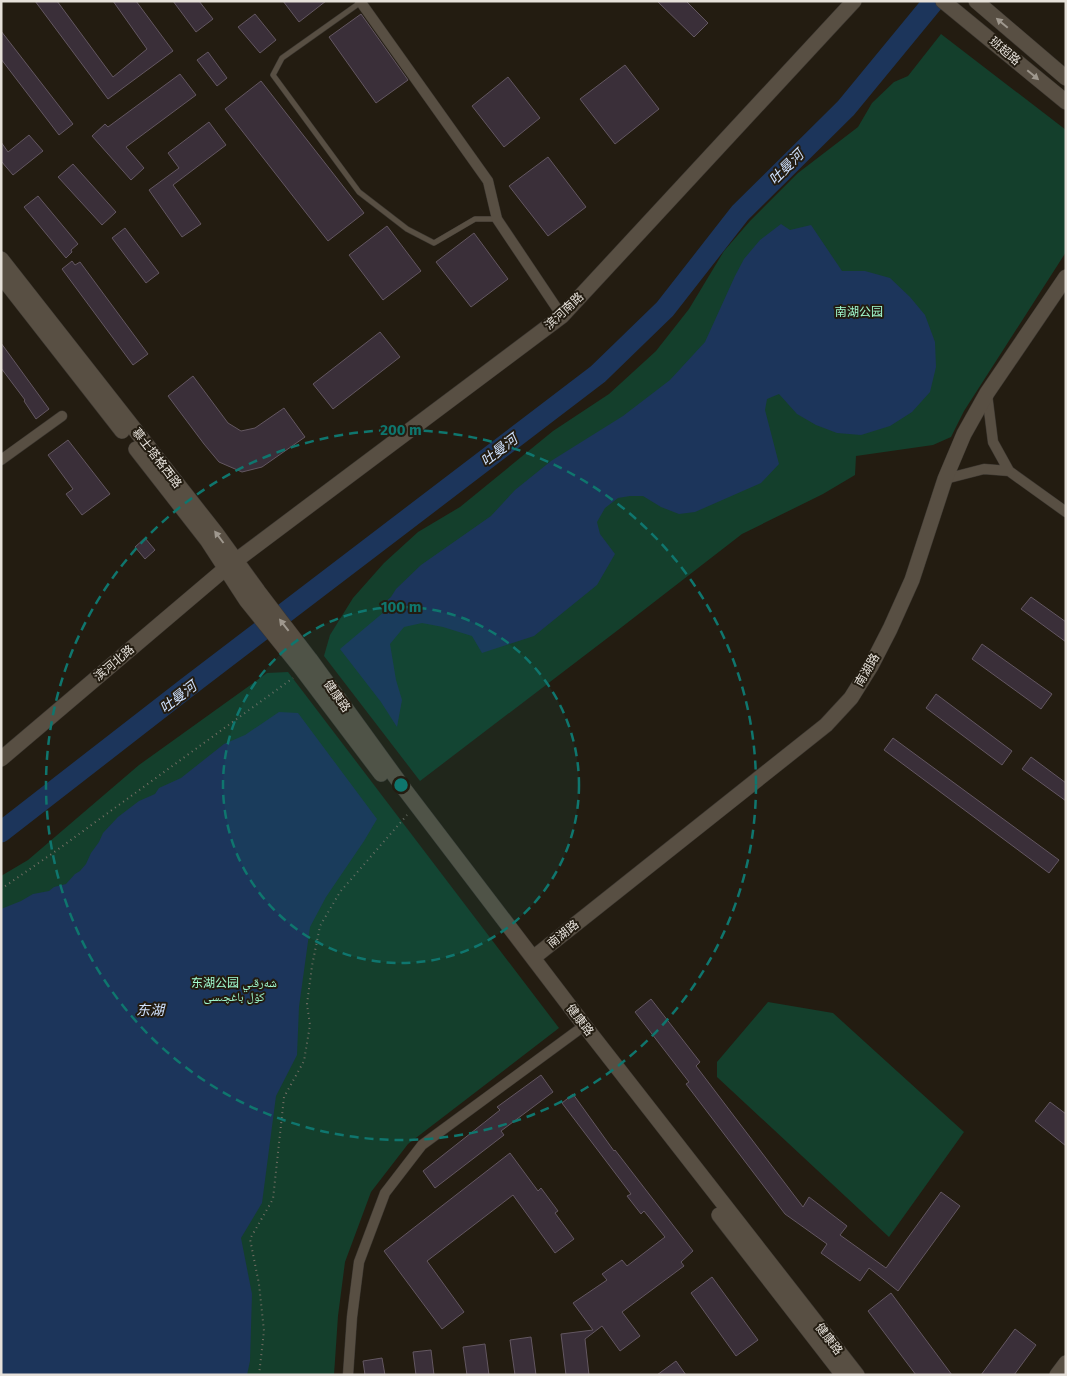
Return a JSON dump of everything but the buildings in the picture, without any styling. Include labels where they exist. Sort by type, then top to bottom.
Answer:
[{"type":"main road","name":"滨河南路","points":[[232,564],[562,316],[854,1]]},
{"type":"main road","name":"班超路","points":[[943,1],[1066,102]]},
{"type":"main road","name":"班超路","points":[[979,4],[1066,78]]},
{"type":"main road","name":"慕士塔格西路","points":[[1,259],[232,564],[252,595],[304,666]]},
{"type":"main road","name":"慕士塔格西路","points":[[1,276],[207,540],[232,564]]},
{"type":"main road","name":"南湖路","points":[[533,958],[826,725],[851,698],[871,666],[912,580],[945,479],[964,434],[987,393],[1066,277]]},
{"type":"main road","name":"滨河北路","points":[[1,759],[232,564]]},
{"type":"main road","name":"健康路","points":[[304,666],[405,790],[857,1375]]},
{"type":"main road","name":"健康路","points":[[304,666],[410,811],[842,1375]]},
{"type":"main road","points":[[1057,1375],[1066,1363]]},
{"type":"street","points":[[360,2],[488,181],[498,219],[562,316]]},
{"type":"street","points":[[987,393],[993,442],[1009,471],[1066,512]]},
{"type":"street","points":[[1,460],[62,416]]},
{"type":"street","points":[[945,479],[984,469],[1009,471]]},
{"type":"street","points":[[348,1375],[358,1262],[385,1193],[422,1145],[577,1031]]},
{"type":"lane","points":[[360,2],[282,58],[274,75],[359,192],[407,229],[434,243],[475,219],[498,219]]},
{"type":"path","points":[[1,889],[61,847],[304,666]]},
{"type":"path","points":[[258,1375],[264,1331],[259,1284],[250,1239],[273,1199],[284,1097],[304,1061],[310,1025],[307,1004],[308,994],[320,926],[340,892],[410,811]]},
{"type":"green space","name":"南湖公园","points":[[941,34],[1066,130],[1066,252],[964,411],[951,437],[933,445],[856,456],[855,475],[823,494],[742,534],[420,781],[324,656],[330,635],[353,598],[384,563],[418,532],[460,507],[553,431],[609,394],[656,351],[689,309],[724,251],[750,221],[798,173],[858,127],[872,103],[894,82],[908,76]]},
{"type":"green space","name":"东湖","points":[[288,672],[559,1028],[408,1144],[371,1192],[345,1262],[338,1316],[334,1375],[1,1375],[1,876],[28,860],[139,765],[267,673]]},
{"type":"green space","points":[[768,1002],[833,1013],[964,1132],[889,1237],[717,1077],[717,1062]]},
{"type":"water","points":[[781,224],[790,230],[811,225],[842,271],[865,271],[890,278],[910,297],[925,315],[935,342],[936,367],[930,392],[912,412],[890,426],[861,435],[837,433],[816,425],[797,414],[779,394],[767,399],[765,410],[779,464],[761,483],[695,512],[679,514],[661,507],[643,496],[618,498],[605,508],[597,522],[600,534],[615,554],[597,585],[534,636],[482,653],[472,636],[422,623],[404,627],[390,644],[396,680],[402,700],[397,727],[381,702],[340,649],[384,612],[382,605],[421,565],[491,516],[515,490],[551,461],[623,416],[670,380],[705,342],[744,259],[760,240]]},
{"type":"water","name":"东湖","points":[[279,712],[298,713],[377,819],[326,897],[310,927],[299,1007],[297,1055],[276,1096],[262,1203],[241,1238],[252,1294],[250,1361],[247,1375],[1,1375],[1,909],[33,894],[49,891],[54,887],[66,884],[86,864],[103,833],[118,817],[139,801],[155,794],[159,788],[181,778],[224,744],[245,735]]},
{"type":"waterway","name":"吐曼河","points":[[1,832],[598,374],[665,309],[740,213],[846,108],[934,1]]},
{"type":"park label","name":"东湖公园 شەرقىي كۆل باغچىسى","points":[[234,990]]}]
